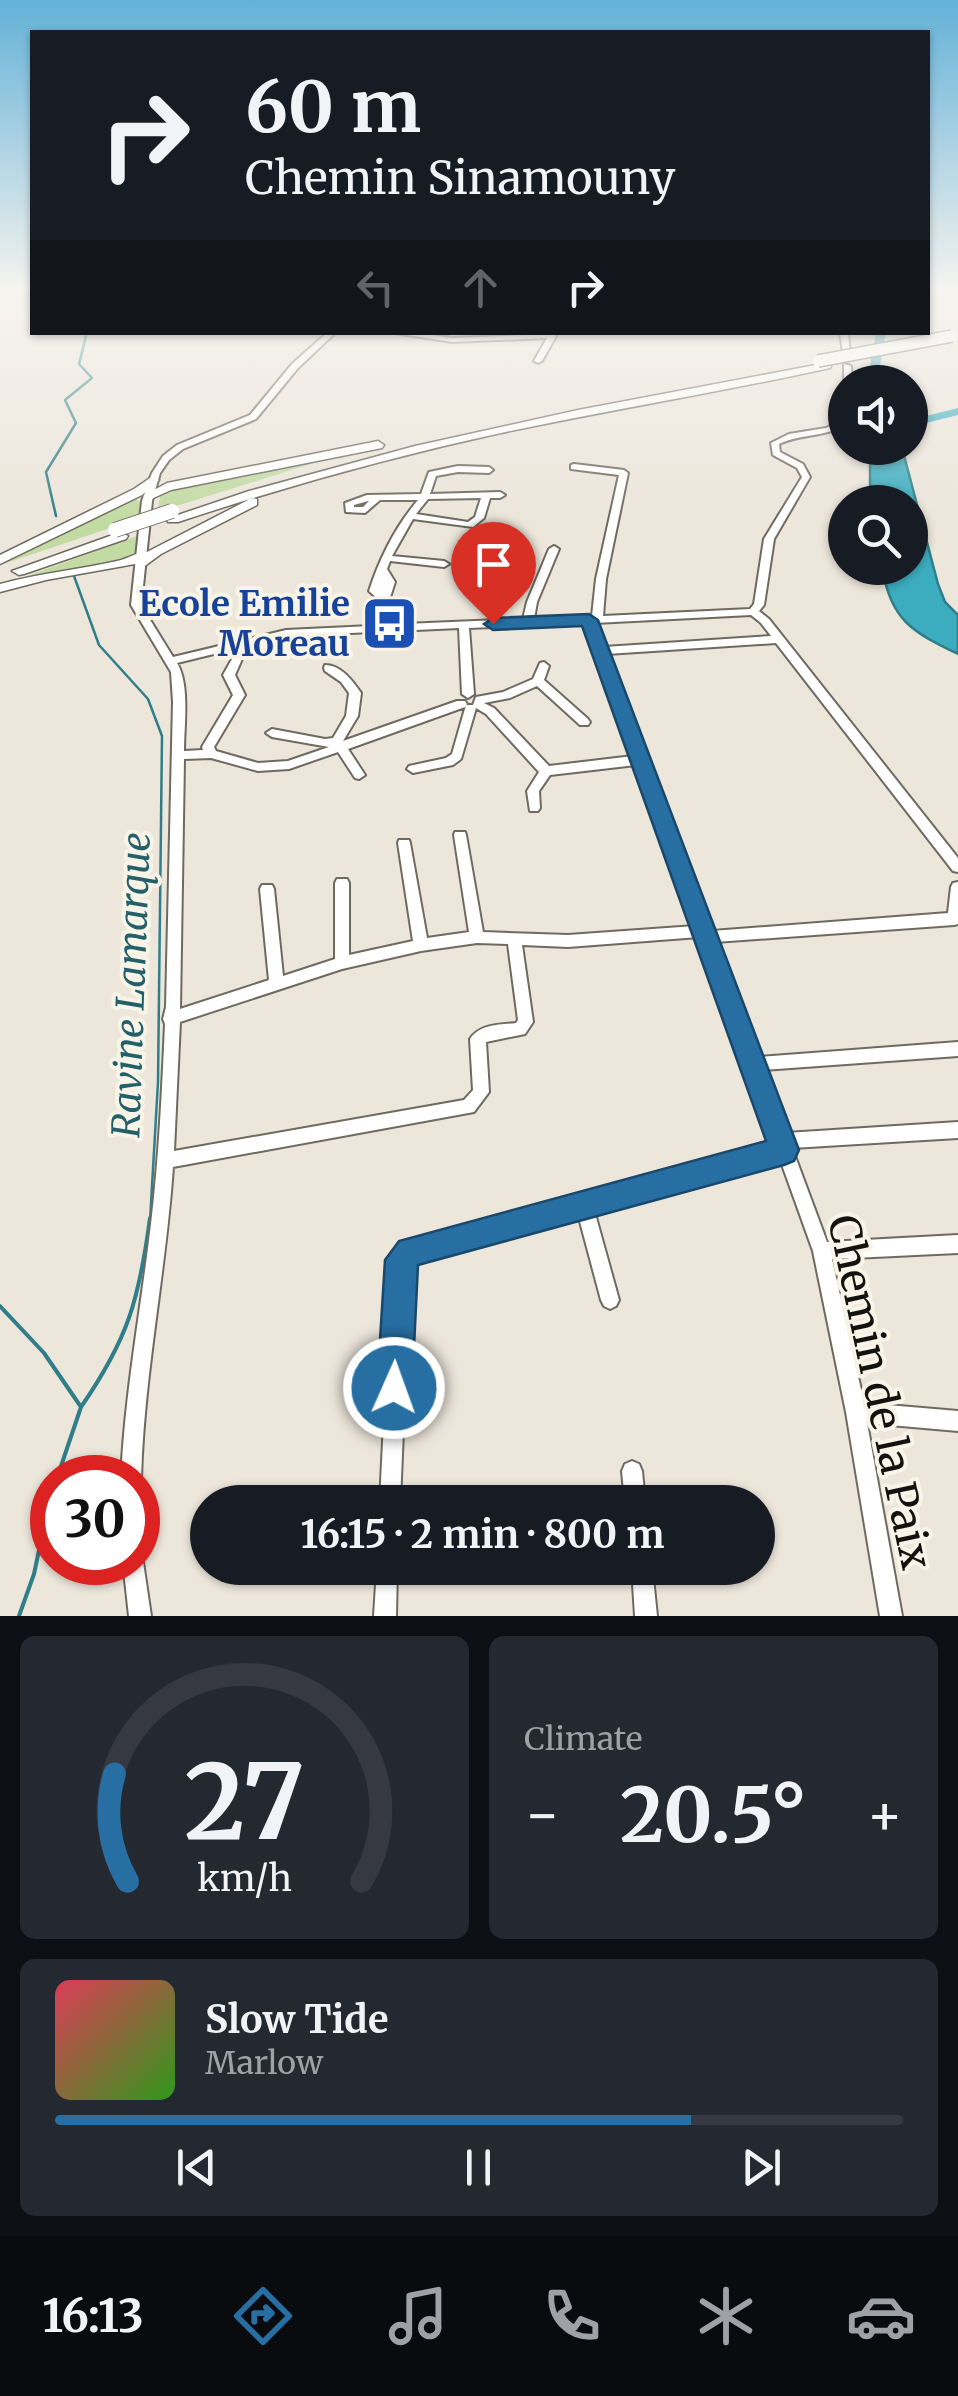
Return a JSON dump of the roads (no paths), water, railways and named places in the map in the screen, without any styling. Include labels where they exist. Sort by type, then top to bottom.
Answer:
[{"type":"highway","points":[[113,502],[148,498],[175,486],[462,428],[803,367]]},
{"type":"highway","points":[[172,515],[433,443],[805,367]]},
{"type":"highway","points":[[0,570],[304,468],[462,428]]},
{"type":"highway","points":[[0,588],[45,576],[120,566],[293,486],[433,443]]},
{"type":"highway","points":[[0,560],[144,489],[154,479],[162,485],[175,486]]},
{"type":"highway","points":[[0,578],[118,533]]},
{"type":"highway","points":[[142,558],[170,544]]},
{"type":"street","points":[[132,1455],[135,1387],[158,1243],[166,1160],[178,749],[178,679],[171,661],[137,610],[148,498],[162,462],[180,446],[258,413],[294,367]]},
{"type":"street","points":[[754,612],[759,605],[769,539],[806,477],[800,466],[776,453],[775,443],[790,436],[828,431]]},
{"type":"street","points":[[574,467],[624,473],[593,620]]},
{"type":"street","points":[[374,629],[383,598],[374,591],[409,516],[425,497],[432,474],[458,469],[489,470]]},
{"type":"street","points":[[377,498],[500,495]]},
{"type":"street","points":[[409,516],[470,525],[479,518],[486,496]]},
{"type":"street","points":[[528,622],[554,549]]},
{"type":"street","points":[[387,558],[444,564]]},
{"type":"street","points":[[171,661],[286,633],[754,612]]},
{"type":"street","points":[[754,612],[958,867]]},
{"type":"street","name":"Chemin de la Paix","points":[[593,620],[600,651],[639,760],[822,1251],[856,1412],[891,1616]]},
{"type":"street","points":[[412,769],[449,762],[457,756],[472,702],[464,625]]},
{"type":"street","points":[[600,651],[779,639]]},
{"type":"street","points":[[210,750],[239,695],[229,675],[237,659],[235,644]]},
{"type":"street","points":[[178,749],[210,750],[245,765],[278,767],[472,702],[506,696],[538,682],[544,666]]},
{"type":"street","points":[[329,668],[345,679],[355,693],[352,716],[339,745]]},
{"type":"street","points":[[538,682],[584,722]]},
{"type":"street","points":[[472,702],[497,718],[546,770]]},
{"type":"street","points":[[272,733],[339,745],[359,776]]},
{"type":"street","points":[[546,770],[639,760]]},
{"type":"street","points":[[534,808],[533,791],[546,770]]},
{"type":"street","points":[[460,836],[477,937]]},
{"type":"street","points":[[404,843],[421,944]]},
{"type":"street","points":[[342,883],[342,963]]},
{"type":"street","points":[[170,1019],[342,963],[421,944],[477,937],[568,941],[956,919],[958,887]]},
{"type":"street","points":[[267,889],[277,984]]},
{"type":"street","points":[[166,1160],[475,1103],[482,1086],[478,1039],[484,1034],[520,1029],[526,1022],[514,939]]},
{"type":"street","points":[[752,1064],[958,1049]]},
{"type":"street","points":[[391,1485],[401,1260],[410,1252],[782,1146],[958,1130]]},
{"type":"street","points":[[584,1204],[610,1300]]},
{"type":"street","points":[[822,1251],[958,1244]]},
{"type":"street","points":[[856,1412],[958,1421]]},
{"type":"street","points":[[632,1471],[633,1485]]},
{"type":"street","points":[[137,1585],[140,1616]]},
{"type":"street","points":[[385,1616],[386,1585]]},
{"type":"street","points":[[643,1585],[646,1616]]},
{"type":"water","points":[[870,465],[906,465],[912,485],[870,485]]},
{"type":"water","points":[[928,546],[945,602],[958,615],[958,654],[906,622],[886,586],[928,585]]},
{"type":"waterway","name":"Ravine Lamarque","points":[[56,516],[46,472],[76,423],[65,400],[92,378],[82,367]]},
{"type":"waterway","points":[[928,419],[958,411]]},
{"type":"waterway","name":"Ravine Lamarque","points":[[74,576],[99,645],[148,699],[162,736],[158,1082],[150,1221]]},
{"type":"waterway","name":"Ravine Lamarque","points":[[81,1407],[110,1360],[129,1318],[150,1218]]},
{"type":"waterway","points":[[0,1306],[44,1353],[81,1407]]},
{"type":"waterway","points":[[65,1455],[81,1407]]},
{"type":"waterway","points":[[19,1616],[30,1585]]},
{"type":"place","name":"Ecole Emilie Moreau","points":[[389,624]]}]
